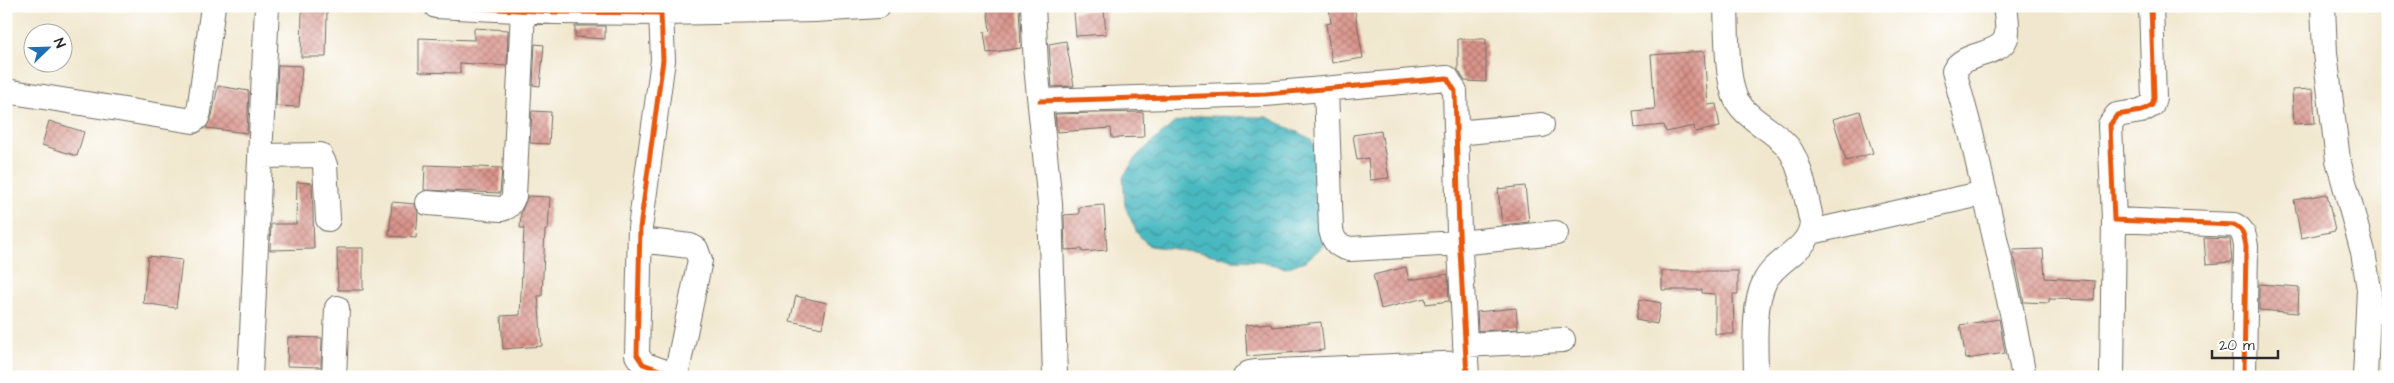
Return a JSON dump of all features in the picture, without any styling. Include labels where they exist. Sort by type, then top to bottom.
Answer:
[{"type":"street","points":[[6,91],[193,121],[197,118],[199,112],[213,6]]},
{"type":"street","points":[[250,377],[267,6]]},
{"type":"street","points":[[436,6],[662,13],[878,6]]},
{"type":"street","points":[[1033,6],[1050,204],[1055,377]]},
{"type":"street","points":[[1726,6],[1731,86],[1737,100],[1748,114],[1789,148],[1796,160],[1812,223],[1811,232],[1806,241],[1776,266],[1764,281],[1758,304],[1756,377]]},
{"type":"street","points":[[2005,6],[2006,38],[2003,42],[1999,47],[1962,61],[1954,71],[1985,193],[2012,313],[2024,377]]},
{"type":"street","points":[[2112,377],[2114,220],[2110,125],[2117,115],[2141,111],[2152,105],[2154,98],[2151,6]]},
{"type":"street","points":[[2323,6],[2338,160],[2363,252],[2369,289],[2365,377]]},
{"type":"street","points":[[428,203],[501,209],[510,205],[514,196],[530,9]]},
{"type":"street","points":[[640,240],[690,246],[699,254],[700,260],[677,376],[643,364],[637,355],[640,240],[663,60],[662,13]]},
{"type":"street","points":[[1040,101],[1266,94],[1447,78],[1455,91],[1466,362]]},
{"type":"street","points":[[1326,88],[1330,230],[1333,241],[1340,247],[1350,249],[1460,243],[1556,232]]},
{"type":"street","points":[[1456,133],[1542,125]]},
{"type":"street","points":[[261,156],[320,155],[325,165],[328,219]]},
{"type":"street","points":[[1811,232],[1985,193]]},
{"type":"street","points":[[2114,220],[2234,224],[2240,228],[2244,233],[2246,246],[2244,377]]},
{"type":"street","points":[[334,377],[337,308]]},
{"type":"street","points":[[1245,377],[1249,373],[1255,372],[1466,362],[1563,340]]},
{"type":"water","points":[[1201,116],[1267,117],[1311,139],[1317,152],[1324,245],[1307,260],[1286,268],[1259,261],[1233,260],[1200,252],[1149,246],[1137,233],[1125,206],[1123,177],[1137,156],[1174,123]]},
{"type":"building","points":[[987,6],[1019,6],[1021,48],[987,53],[984,32],[990,31]]},
{"type":"building","points":[[1329,6],[1354,6],[1363,58],[1332,63],[1326,24],[1331,23]]},
{"type":"building","points":[[1104,9],[1106,34],[1076,36],[1074,12]]},
{"type":"building","points":[[302,11],[327,12],[326,57],[301,57]]},
{"type":"building","points":[[575,26],[605,26],[605,39],[575,37]]},
{"type":"building","points":[[474,28],[508,30],[507,66],[460,63],[460,73],[419,72],[419,38],[474,40]]},
{"type":"building","points":[[1458,39],[1486,39],[1486,82],[1465,81],[1458,70]]},
{"type":"building","points":[[1066,41],[1074,86],[1052,87],[1049,44]]},
{"type":"building","points":[[535,44],[544,45],[540,86],[533,85]]},
{"type":"building","points":[[1704,51],[1708,105],[1716,104],[1720,127],[1695,132],[1694,126],[1666,132],[1664,125],[1635,128],[1633,111],[1655,109],[1651,55]]},
{"type":"building","points":[[278,65],[302,66],[299,107],[276,106]]},
{"type":"building","points":[[218,86],[249,91],[247,133],[206,128],[212,116]]},
{"type":"building","points":[[2313,89],[2315,123],[2294,124],[2292,90]]},
{"type":"building","points":[[532,111],[551,112],[549,144],[530,143]]},
{"type":"building","points":[[1860,111],[1873,153],[1846,161],[1833,119]]},
{"type":"building","points":[[1143,112],[1144,137],[1112,138],[1111,128],[1057,132],[1055,114]]},
{"type":"building","points":[[49,121],[84,132],[77,156],[42,145]]},
{"type":"building","points":[[1381,131],[1389,178],[1370,180],[1368,158],[1357,160],[1353,135]]},
{"type":"building","points":[[425,165],[502,168],[500,193],[424,190]]},
{"type":"building","points":[[297,182],[312,183],[314,249],[270,250],[271,224],[296,224]]},
{"type":"building","points":[[1525,186],[1529,222],[1502,225],[1498,189]]},
{"type":"building","points":[[2327,194],[2335,231],[2301,238],[2294,200]]},
{"type":"building","points":[[528,196],[550,197],[548,230],[545,230],[542,296],[538,296],[542,346],[503,349],[501,316],[520,315],[524,228],[520,228],[521,213]]},
{"type":"building","points":[[392,202],[415,204],[418,212],[416,238],[389,236]]},
{"type":"building","points":[[1104,205],[1107,250],[1082,252],[1082,249],[1065,250],[1064,215],[1079,214],[1079,207]]},
{"type":"building","points":[[2204,238],[2230,239],[2232,262],[2206,264]]},
{"type":"building","points":[[337,248],[363,248],[363,290],[338,290]]},
{"type":"building","points":[[2043,249],[2045,278],[2095,281],[2094,300],[2049,299],[2049,303],[2024,302],[2013,250]]},
{"type":"building","points":[[148,256],[182,260],[176,308],[143,303]]},
{"type":"building","points":[[1406,267],[1409,280],[1448,274],[1449,301],[1426,304],[1425,298],[1381,309],[1373,275]]},
{"type":"building","points":[[1662,271],[1738,271],[1738,294],[1733,294],[1734,334],[1715,334],[1715,294],[1702,293],[1702,290],[1662,290]]},
{"type":"building","points":[[2259,284],[2299,287],[2298,313],[2259,310]]},
{"type":"building","points":[[796,296],[827,303],[822,328],[790,321]]},
{"type":"building","points":[[1640,299],[1661,303],[1657,324],[1636,320]]},
{"type":"building","points":[[1516,308],[1518,329],[1478,331],[1477,312]]},
{"type":"building","points":[[1999,319],[2005,353],[1966,359],[1960,325]]},
{"type":"building","points":[[1321,322],[1324,350],[1247,356],[1245,325],[1271,323],[1272,327]]},
{"type":"building","points":[[288,337],[322,338],[321,367],[287,366]]},
{"type":"cycle path","points":[[436,6],[554,12],[661,13],[663,60],[640,228],[637,355],[643,364],[679,377]]},
{"type":"cycle path","points":[[2151,6],[2154,98],[2152,105],[2141,111],[2117,115],[2110,125],[2114,220],[2234,225],[2242,231],[2246,246],[2244,377]]},
{"type":"cycle path","points":[[1040,101],[1266,94],[1447,78],[1455,91],[1459,232],[1467,377]]}]
